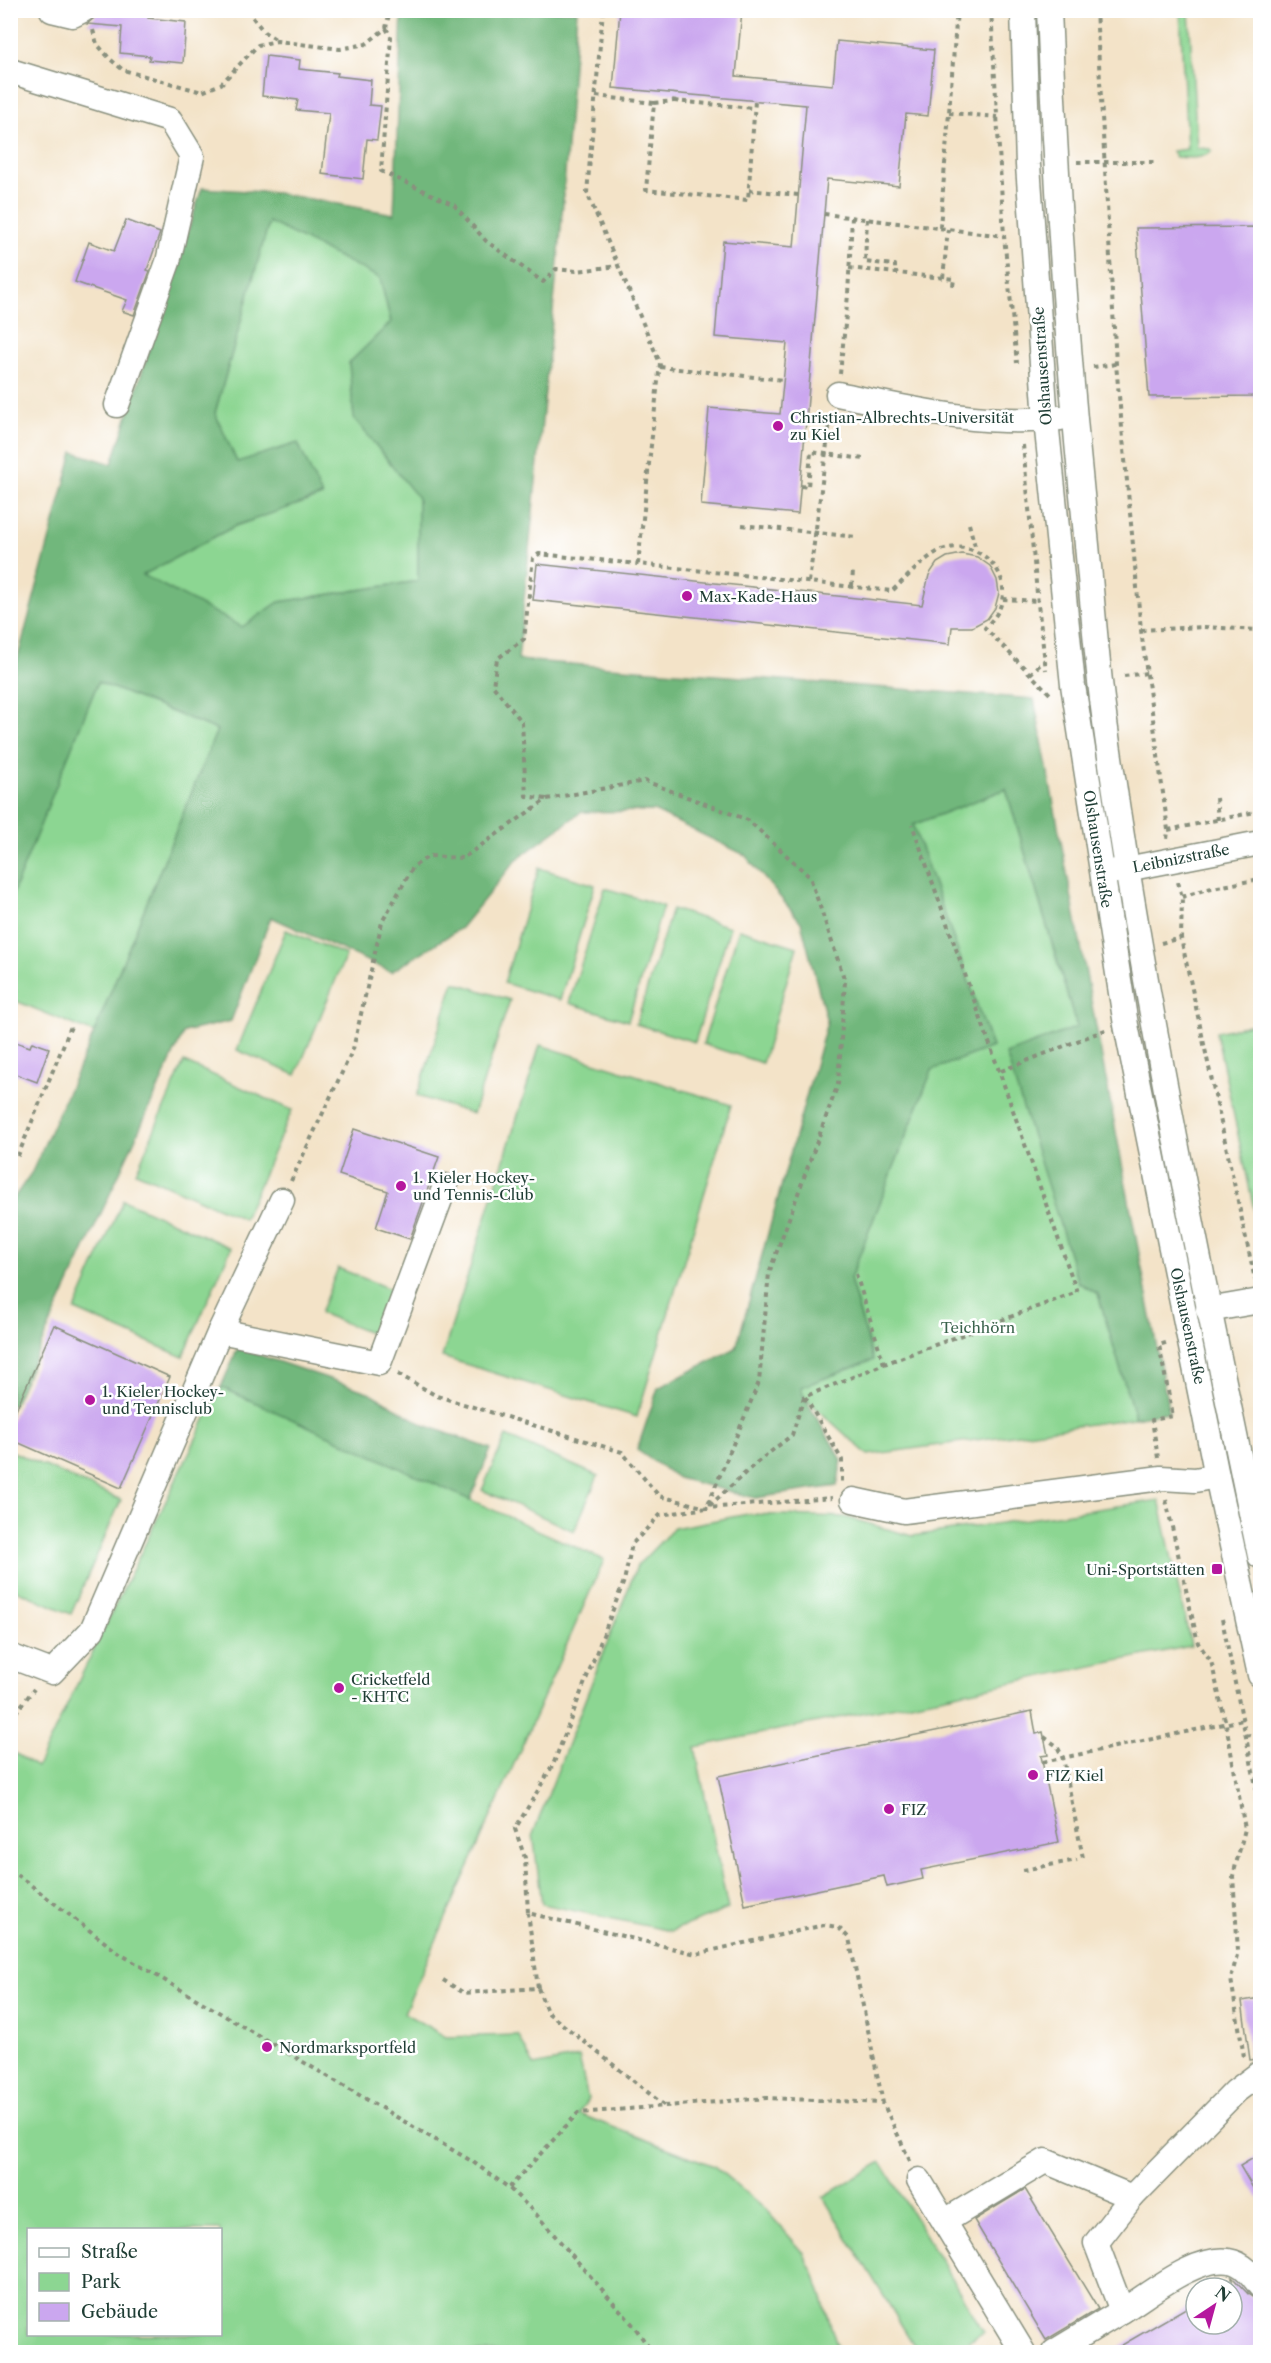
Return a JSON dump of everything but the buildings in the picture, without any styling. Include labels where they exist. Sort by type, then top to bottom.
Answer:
[{"type":"street","points":[[52,10],[73,15],[82,11]]},
{"type":"street","name":"Olshausenstraße","points":[[1023,10],[1028,165],[1046,420],[1073,685],[1126,1025],[1217,1476],[1260,1675]]},
{"type":"street","name":"Olshausenstraße","points":[[1049,10],[1055,163],[1074,416],[1103,710],[1139,949],[1208,1310],[1260,1556]]},
{"type":"street","points":[[10,71],[170,120],[192,156],[168,262],[117,405]]},
{"type":"street","points":[[838,394],[922,411],[1021,422],[1074,416]]},
{"type":"street","name":"Leibnizstraße","points":[[1102,874],[1260,843]]},
{"type":"street","points":[[220,1331],[379,1363],[445,1186]]},
{"type":"street","points":[[10,1656],[52,1672],[92,1630],[220,1331],[282,1200]]},
{"type":"street","points":[[1208,1310],[1260,1301]]},
{"type":"street","points":[[848,1499],[904,1511],[1161,1478],[1195,1480],[1217,1476]]},
{"type":"street","points":[[1122,2311],[1096,2243],[1132,2197],[1236,2091],[1260,2073]]},
{"type":"street","points":[[945,2221],[1045,2161],[1132,2197]]},
{"type":"street","points":[[919,2180],[1023,2352]]},
{"type":"street","points":[[1054,2352],[1088,2344],[1122,2311],[1199,2264],[1229,2261],[1249,2270],[1260,2286]]},
{"type":"path","points":[[247,10],[264,32],[277,41]]},
{"type":"path","points":[[390,10],[387,28],[391,37],[381,171],[454,205],[486,241],[543,282],[556,269],[576,271],[620,266]]},
{"type":"path","points":[[603,10],[587,193],[660,363],[638,564]]},
{"type":"path","points":[[940,228],[957,10]]},
{"type":"path","points":[[1096,10],[1116,364],[1141,630],[1168,830],[1166,837],[1182,897],[1181,938],[1260,1301]]},
{"type":"path","points":[[82,11],[89,19],[97,44],[123,70],[202,92],[221,84],[258,45],[277,41],[340,49],[366,44],[387,28]]},
{"type":"path","points":[[674,101],[675,93]]},
{"type":"path","points":[[596,96],[654,103],[674,101],[754,108]]},
{"type":"path","points":[[654,103],[646,190],[748,200],[755,101]]},
{"type":"path","points":[[949,113],[998,117]]},
{"type":"path","points":[[1078,162],[1157,162]]},
{"type":"path","points":[[749,190],[798,195]]},
{"type":"path","points":[[824,214],[1004,236]]},
{"type":"path","points":[[809,582],[831,405],[838,394],[852,217]]},
{"type":"path","points":[[867,219],[865,262],[895,265],[894,273]]},
{"type":"path","points":[[943,278],[948,229]]},
{"type":"path","points":[[849,268],[954,279],[953,286]]},
{"type":"path","points":[[1092,367],[1116,364]]},
{"type":"path","points":[[660,367],[783,380]]},
{"type":"path","points":[[801,486],[808,487],[811,452],[864,459]]},
{"type":"path","points":[[969,524],[976,550]]},
{"type":"path","points":[[742,525],[857,537]]},
{"type":"path","points":[[707,1508],[759,1382],[769,1273],[838,1084],[845,981],[810,877],[748,820],[645,781],[547,799],[526,796],[522,722],[493,686],[497,659],[524,639],[533,558],[539,554],[892,591],[937,551],[957,546],[976,550],[994,564],[1001,580],[1003,599],[997,615],[985,628],[1050,694]]},
{"type":"path","points":[[852,586],[853,570]]},
{"type":"path","points":[[1003,599],[1037,601]]},
{"type":"path","points":[[1141,630],[1203,627],[1260,630]]},
{"type":"path","points":[[1030,674],[1045,660]]},
{"type":"path","points":[[1124,676],[1147,673]]},
{"type":"path","points":[[1216,798],[1218,820]]},
{"type":"path","points":[[282,1200],[353,1049],[382,922],[413,867],[429,856],[463,858],[547,799]]},
{"type":"path","points":[[1168,830],[1260,811]]},
{"type":"path","points":[[804,1397],[884,1364],[1077,1292],[1001,1071],[912,824]]},
{"type":"path","points":[[1182,897],[1207,889],[1260,879]]},
{"type":"path","points":[[10,1159],[17,1158],[72,1024]]},
{"type":"path","points":[[1001,1071],[1106,1029],[1126,1025]]},
{"type":"path","points":[[856,1274],[884,1364]]},
{"type":"path","points":[[1167,1343],[1159,1345],[1173,1416],[1152,1420],[1161,1478],[1198,1643],[1211,1660],[1226,1724],[1245,1829],[1233,1876],[1238,1952],[1231,1978],[1244,2056],[1236,2091]]},
{"type":"path","points":[[379,1363],[437,1396],[622,1452],[659,1496],[707,1508]]},
{"type":"path","points":[[707,1508],[755,1464],[792,1435],[804,1397]]},
{"type":"path","points":[[666,2106],[547,2012],[538,1988],[528,1914],[525,1858],[515,1829],[553,1765],[624,1581],[632,1544],[660,1515],[707,1508],[848,1499],[842,1460],[804,1397]]},
{"type":"path","points":[[1222,1616],[1260,1806]]},
{"type":"path","points":[[10,1720],[27,1696],[52,1672]]},
{"type":"path","points":[[1043,1762],[1243,1720]]},
{"type":"path","points":[[1246,1736],[1260,1733]]},
{"type":"path","points":[[1044,1737],[1057,1746],[1063,1758],[1083,1858]]},
{"type":"path","points":[[1023,1870],[1077,1860]]},
{"type":"path","points":[[10,1869],[120,1954],[473,2162],[509,2188],[535,2213],[634,2326],[652,2352]]},
{"type":"path","points":[[528,1914],[696,1954],[824,1925],[838,1927],[849,1938],[883,2103],[919,2180]]},
{"type":"path","points":[[443,1980],[464,1993],[538,1988]]},
{"type":"path","points":[[509,2188],[578,2113],[767,2098],[883,2103]]},
{"type":"green space","points":[[402,11],[577,11],[560,242],[518,660],[1034,699],[1169,1412],[1135,1418],[1098,1294],[1078,1282],[1006,1054],[1077,1027],[1006,789],[913,825],[992,1047],[932,1070],[850,1279],[873,1360],[801,1387],[804,1397],[842,1460],[837,1486],[755,1498],[678,1478],[637,1450],[658,1388],[736,1348],[827,1022],[801,922],[745,855],[654,811],[581,812],[516,860],[461,928],[391,972],[271,917],[231,1021],[184,1032],[13,1406],[10,1405],[11,1202],[32,1172],[94,1033],[217,730],[98,682],[11,898],[11,683],[73,452],[112,464],[202,188],[277,193],[394,214]],"holes":[[[269,222],[380,278],[391,322],[349,363],[354,418],[418,498],[418,581],[279,602],[242,627],[143,575],[235,526],[322,496],[298,443],[237,462],[215,413]]]},
{"type":"green space","points":[[1180,11],[1189,11],[1197,148],[1212,151],[1195,158],[1176,157],[1172,151],[1187,149]]},
{"type":"green space","points":[[269,221],[380,278],[391,323],[349,363],[354,418],[418,497],[418,581],[279,602],[242,627],[142,575],[235,526],[322,496],[237,462],[215,413]]},
{"type":"green space","points":[[98,682],[217,730],[94,1033],[11,999],[10,898]]},
{"type":"green space","name":"Teichhörn","points":[[1006,789],[1077,1028],[1007,1054],[1078,1282],[1098,1294],[1135,1418],[868,1455],[804,1397],[801,1387],[873,1360],[850,1279],[932,1070],[992,1047],[912,824]]},
{"type":"green space","points":[[539,868],[595,885],[560,1000],[504,983]]},
{"type":"green space","points":[[605,888],[663,906],[628,1021],[569,1003]]},
{"type":"green space","points":[[672,909],[730,927],[695,1042],[636,1024]]},
{"type":"green space","points":[[739,929],[797,947],[762,1063],[703,1044]]},
{"type":"green space","points":[[286,930],[346,955],[296,1075],[237,1050]]},
{"type":"green space","points":[[454,982],[510,1000],[473,1114],[417,1096]]},
{"type":"green space","points":[[1254,1024],[1260,1051],[1260,1237],[1216,1032]]},
{"type":"green space","points":[[540,1045],[731,1105],[637,1417],[442,1357]]},
{"type":"green space","points":[[184,1062],[292,1110],[244,1219],[136,1172]]},
{"type":"green space","points":[[123,1200],[231,1248],[183,1357],[75,1310]]},
{"type":"green space","points":[[338,1268],[395,1291],[377,1336],[320,1313]]},
{"type":"green space","points":[[238,1348],[371,1393],[424,1425],[491,1449],[470,1500],[221,1387]]},
{"type":"green space","points":[[221,1387],[604,1560],[404,2013],[446,2037],[518,2035],[534,2066],[579,2057],[588,2099],[579,2114],[714,2166],[766,2210],[803,2252],[814,2273],[839,2352],[11,2352],[10,1750],[37,1767]]},
{"type":"green space","points":[[506,1436],[598,1476],[574,1531],[482,1490]]},
{"type":"green space","points":[[11,1451],[121,1500],[71,1614],[11,1588]]},
{"type":"green space","points":[[1159,1500],[1191,1646],[695,1747],[728,1909],[671,1931],[542,1904],[533,1834],[637,1566],[674,1528],[748,1514],[845,1517],[912,1536]]},
{"type":"green space","points":[[881,2162],[984,2332],[950,2352],[918,2352],[823,2197]]},
{"type":"place","name":"Christian-Albrechts-Universität zu Kiel","points":[[778,426]]},
{"type":"place","name":"Max-Kade-Haus","points":[[687,596]]},
{"type":"place","name":"1. Kieler Hockey- und Tennis-Club","points":[[401,1186]]},
{"type":"place","name":"1. Kieler Hockey- und Tennisclub","points":[[90,1400]]},
{"type":"place","name":"Uni-Sportstätten","points":[[1217,1569]]},
{"type":"place","name":"Cricketfeld - KHTC","points":[[339,1688]]},
{"type":"place","name":"FIZ Kiel","points":[[1033,1775]]},
{"type":"place","name":"FIZ","points":[[889,1809]]},
{"type":"place","name":"Nordmarksportfeld","points":[[267,2047]]}]
